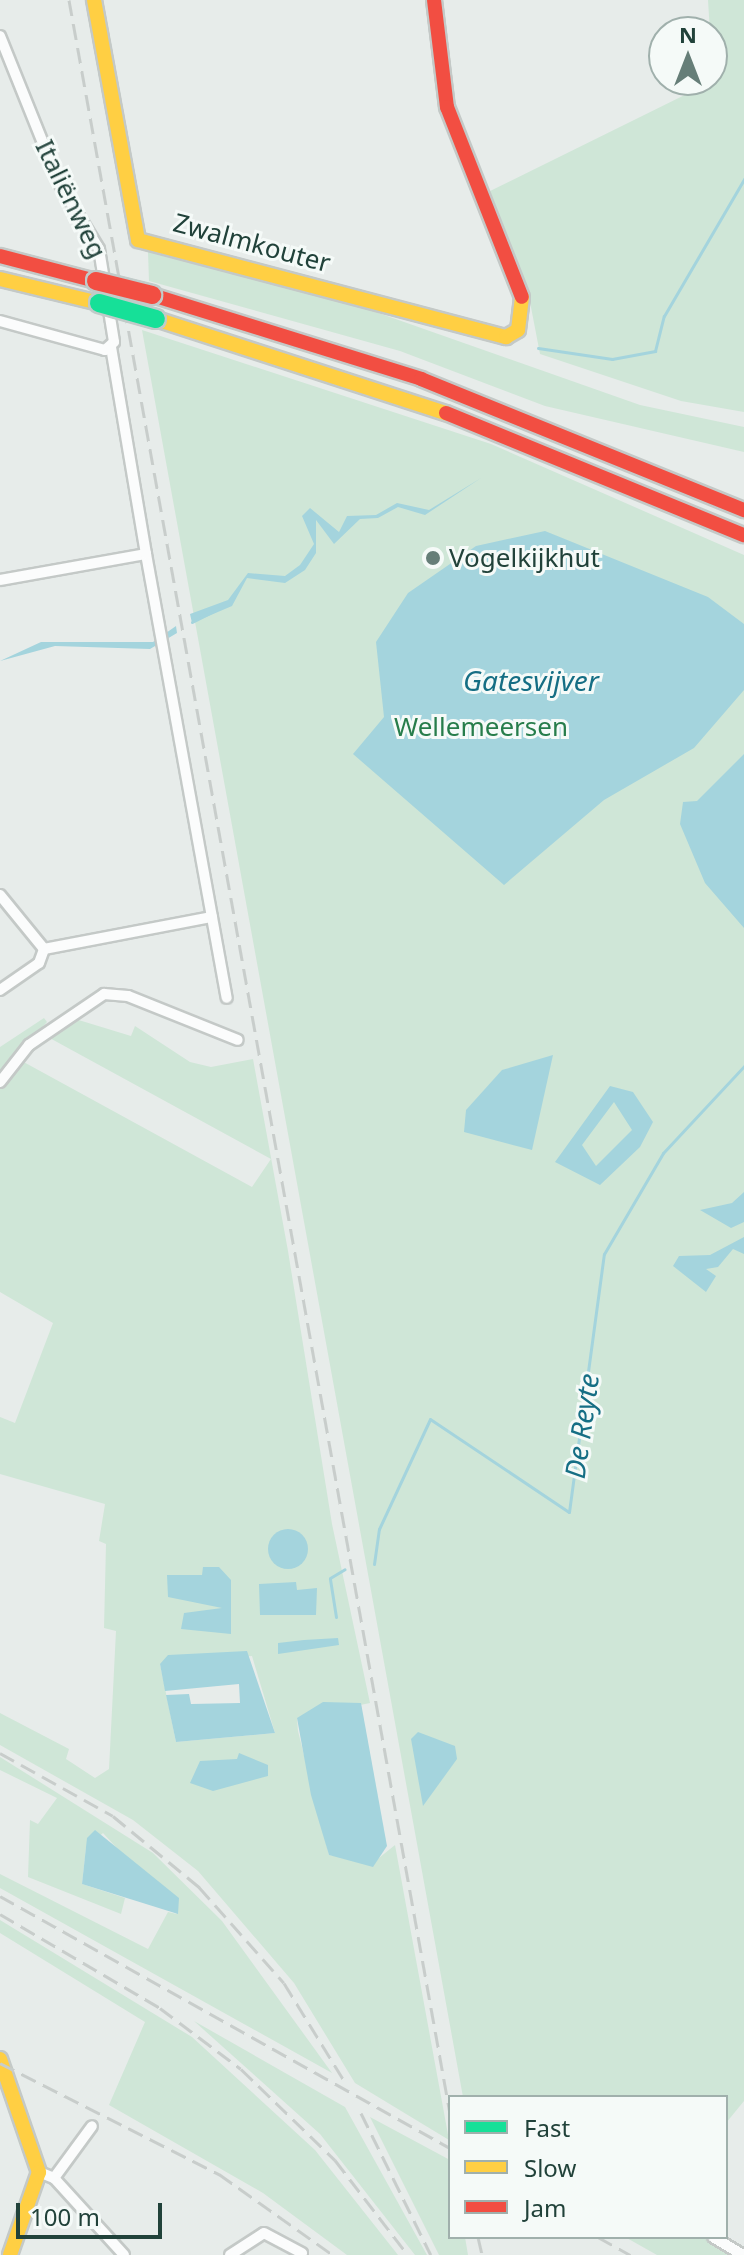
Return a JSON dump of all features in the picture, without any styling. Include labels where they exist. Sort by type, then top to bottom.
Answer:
[{"type":"main road","name":"Zwalmkouter","points":[[94,0],[138,240],[494,338],[518,330],[526,306],[447,107],[434,0]]},
{"type":"main road","points":[[0,256],[152,295],[496,406],[744,510]]},
{"type":"main road","points":[[0,279],[156,319],[488,427],[744,535]]},
{"type":"main road","points":[[0,2059],[46,2175],[10,2255]]},
{"type":"street","name":"Italiënweg","points":[[0,36],[59,183],[99,249],[113,319],[111,347],[146,554],[227,998]]},
{"type":"street","points":[[0,321],[111,347]]},
{"type":"street","points":[[0,580],[146,554]]},
{"type":"street","points":[[0,895],[44,949]]},
{"type":"street","points":[[44,949],[212,917]]},
{"type":"street","points":[[0,990],[39,963],[44,949]]},
{"type":"street","points":[[0,1082],[29,1045],[104,994],[128,996],[238,1040]]},
{"type":"street","points":[[92,2126],[46,2175],[124,2255]]},
{"type":"street","points":[[230,2255],[264,2233],[302,2253]]},
{"type":"street","points":[[716,2239],[743,2255]]},
{"type":"green space","points":[[708,0],[744,0],[744,412],[681,401],[540,354],[530,302],[488,192],[683,96],[728,96],[728,16],[709,16]]},
{"type":"green space","points":[[148,252],[370,310],[640,405],[744,427],[744,452],[545,406],[400,351],[149,281]]},
{"type":"green space","name":"Wellemeersen","points":[[142,330],[491,444],[744,555],[744,2101],[728,2121],[728,2095],[463,2095]]},
{"type":"green space","points":[[44,1018],[47,1022],[0,1074],[0,1047]]},
{"type":"green space","points":[[72,1018],[131,1036],[135,1026],[190,1062],[211,1067],[253,1059],[288,1251],[332,1524],[370,1703],[297,1718],[298,1731],[329,1855],[374,1862],[395,1845],[448,2139],[355,2083],[294,1983],[198,1871],[133,1820],[0,1745],[0,1713],[69,1749],[66,1759],[95,1778],[109,1769],[116,1631],[104,1628],[106,1544],[99,1541],[105,1504],[0,1474],[0,1417],[15,1423],[53,1323],[0,1292],[0,1087],[20,1060],[252,1187],[271,1159],[46,1036]],"holes":[[[252,1656],[275,1733],[176,1742],[160,1664]]]},
{"type":"green space","points":[[0,1757],[153,1853],[222,1921],[332,2073],[0,1888],[0,1874],[148,1949],[168,1912],[177,1914],[103,1833],[86,1848],[82,1884],[125,1898],[121,1914],[28,1877],[30,1820],[38,1824],[57,1798],[0,1770]]},
{"type":"green space","points":[[0,1920],[192,2037],[315,2150],[398,2255],[347,2255],[263,2193],[109,2105],[145,2022],[0,1933]]},
{"type":"green space","points":[[194,2021],[345,2107],[427,2255],[415,2255],[320,2134]]},
{"type":"green space","points":[[370,2117],[448,2159],[448,2239],[465,2239],[468,2255],[439,2255]]},
{"type":"green space","points":[[629,2239],[705,2239],[732,2255],[657,2255]]},
{"type":"water","points":[[481,478],[425,515],[398,507],[378,518],[360,519],[334,544],[316,520],[316,553],[305,570],[285,583],[247,578],[232,606],[192,623],[190,614],[228,600],[248,573],[285,576],[300,565],[314,544],[302,516],[310,508],[339,532],[347,516],[376,515],[397,503],[429,510]]},
{"type":"water","name":"Gatesvijver","points":[[545,531],[708,597],[744,624],[744,690],[694,748],[604,800],[504,885],[353,754],[384,717],[376,642],[408,593],[476,546]]},
{"type":"water","points":[[176,626],[177,633],[150,649],[55,646],[0,661],[41,642],[153,642]]},
{"type":"water","points":[[744,754],[744,928],[705,883],[680,824],[683,802],[697,801]]},
{"type":"water","points":[[553,1055],[532,1150],[464,1132],[466,1110],[502,1070]]},
{"type":"water","points":[[610,1086],[633,1092],[653,1122],[640,1147],[600,1185],[555,1162]],"holes":[[[614,1102],[632,1130],[596,1166],[582,1145]]]},
{"type":"water","points":[[744,1192],[744,1222],[731,1228],[700,1210],[732,1203]]},
{"type":"water","points":[[744,1237],[744,1254],[733,1249],[718,1267],[706,1269],[716,1276],[706,1292],[673,1266],[679,1256],[710,1255]]},
{"type":"water","points":[[288,1529],[302,1535],[308,1549],[302,1563],[288,1569],[274,1563],[268,1549],[274,1535]]},
{"type":"water","points":[[203,1567],[219,1567],[231,1580],[231,1634],[181,1629],[184,1613],[222,1608],[168,1597],[167,1575],[202,1575]]},
{"type":"water","points":[[296,1582],[297,1590],[317,1588],[316,1615],[260,1615],[259,1584]]},
{"type":"water","points":[[338,1638],[339,1645],[278,1654],[278,1643]]},
{"type":"water","points":[[247,1651],[275,1733],[176,1742],[166,1695],[189,1694],[191,1704],[240,1703],[239,1684],[165,1691],[160,1664],[168,1655]]},
{"type":"water","points":[[323,1702],[361,1703],[387,1846],[373,1867],[329,1855],[311,1795],[297,1718]]},
{"type":"water","points":[[418,1732],[455,1746],[457,1759],[423,1806],[411,1739]]},
{"type":"water","points":[[239,1753],[268,1765],[268,1776],[213,1791],[190,1783],[200,1761],[237,1759]]},
{"type":"water","points":[[95,1830],[179,1898],[178,1914],[82,1884],[87,1838]]},
{"type":"waterway","points":[[538,348],[612,359],[655,351],[664,316],[744,179]]},
{"type":"waterway","points":[[192,622],[219,608]]},
{"type":"waterway","name":"De Reyte","points":[[374,1564],[379,1529],[430,1419],[569,1512],[604,1254],[663,1153],[744,1066]]},
{"type":"waterway","name":"De Reyte","points":[[336,1617],[330,1578],[345,1569]]},
{"type":"railway","points":[[69,0],[448,2102]]},
{"type":"railway","points":[[0,1753],[113,1816],[199,1887],[284,1983],[345,2082]]},
{"type":"railway","points":[[0,1896],[448,2147]]},
{"type":"railway","points":[[0,1914],[160,2008],[241,2069],[335,2160],[408,2255]]},
{"type":"railway","points":[[0,2063],[219,2174],[333,2255]]},
{"type":"railway","points":[[361,2113],[431,2255]]},
{"type":"railway","points":[[478,2239],[482,2255]]},
{"type":"railway","points":[[602,2239],[630,2255]]},
{"type":"traffic: slow","points":[[94,0],[138,240],[506,337],[518,330],[522,297]]},
{"type":"traffic: slow","points":[[0,279],[99,303]]},
{"type":"traffic: slow","points":[[156,319],[446,413]]},
{"type":"traffic: slow","points":[[0,2059],[39,2172],[10,2255]]},
{"type":"traffic: jam","points":[[434,0],[447,107],[522,297]]},
{"type":"traffic: jam","points":[[0,256],[96,281]]},
{"type":"traffic: jam","points":[[96,281],[152,295]]},
{"type":"traffic: jam","points":[[152,295],[421,379],[744,510]]},
{"type":"traffic: jam","points":[[446,413],[744,535]]},
{"type":"traffic: fast","points":[[99,303],[156,319]]},
{"type":"place","name":"Vogelkijkhut","points":[[433,558]]}]
